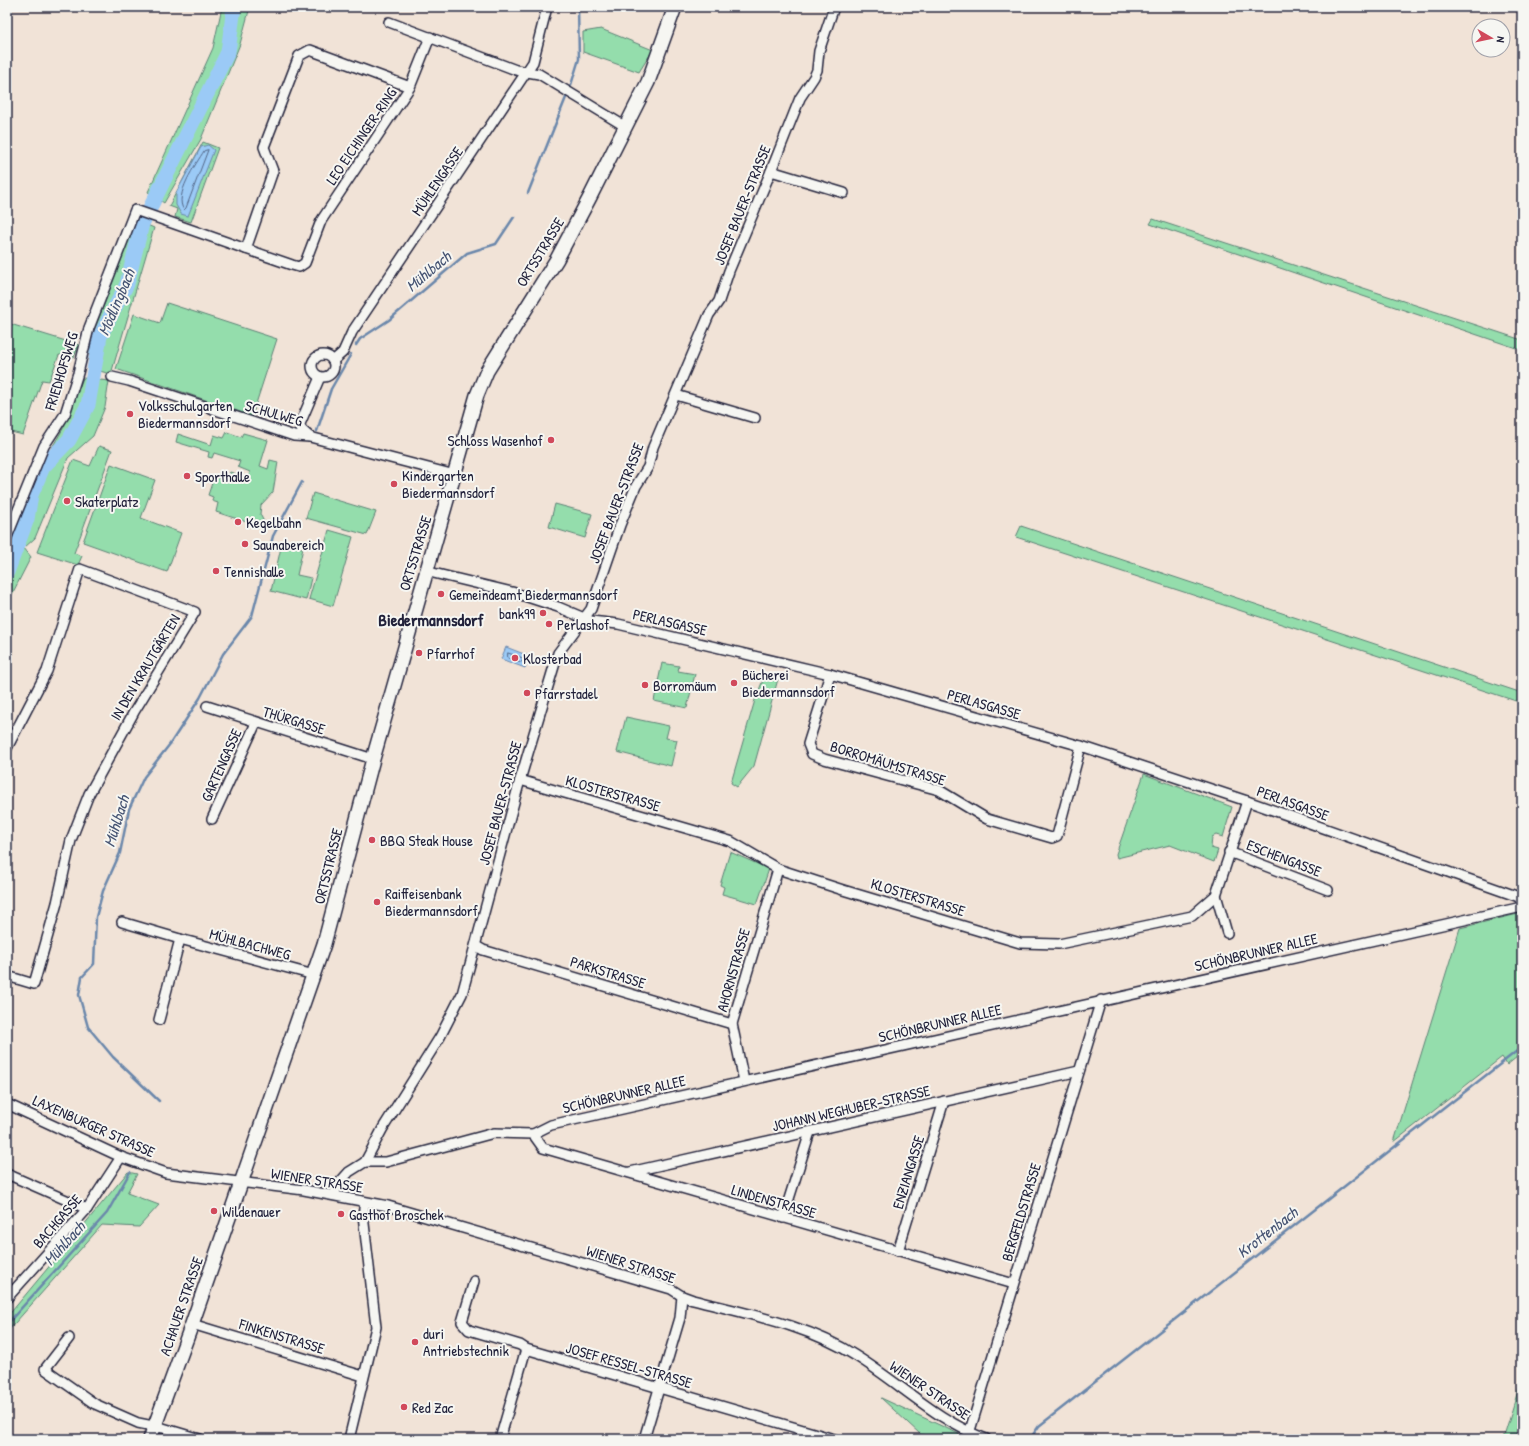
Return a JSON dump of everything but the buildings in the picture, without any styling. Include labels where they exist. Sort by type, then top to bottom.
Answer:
[{"type":"street","name":"MÜHLENGASSE","points":[[313,438],[301,429],[300,424],[320,377],[327,377],[332,372],[333,361],[343,352],[352,332],[533,62],[547,7]]},
{"type":"street","name":"ORTSSTRASSE","points":[[241,1183],[324,944],[425,571],[455,474],[477,395],[487,371],[557,259],[626,127],[648,82],[675,7]]},
{"type":"street","name":"JOSEF BAUER-STRASSE","points":[[333,1195],[340,1182],[349,1172],[365,1162],[383,1128],[440,1037],[460,999],[476,946],[520,780],[558,652],[585,619],[591,609],[620,524],[636,486],[648,468],[653,447],[676,396],[709,315],[719,301],[729,271],[772,171],[800,98],[817,70],[819,51],[834,7]]},
{"type":"street","points":[[389,22],[526,73],[539,74],[626,127]]},
{"type":"street","points":[[410,87],[430,37]]},
{"type":"street","name":"LEO EICHINGER-RING","points":[[138,211],[246,249],[292,265],[303,266],[309,256],[321,221],[410,87],[310,50],[299,56],[264,147],[273,171],[246,249]]},
{"type":"street","points":[[772,171],[844,193]]},
{"type":"street","name":"FRIEDHOFSWEG","points":[[7,538],[44,446],[65,414],[78,373],[89,328],[138,211]]},
{"type":"street","points":[[320,377],[312,371],[313,360],[323,355],[329,357],[333,361]]},
{"type":"street","name":"SCHULWEG","points":[[112,377],[129,381],[294,436],[313,438],[455,474]]},
{"type":"street","points":[[676,396],[755,418]]},
{"type":"street","name":"IN DEN KRAUTGÄRTEN","points":[[7,748],[47,671],[80,570],[195,612],[134,712],[88,794],[71,840],[56,910],[34,984],[7,976]]},
{"type":"street","name":"PERLASGASSE","points":[[425,571],[512,592],[558,607],[585,619],[618,624],[830,674],[1080,746],[1247,801],[1518,897],[1522,904]]},
{"type":"street","name":"BORROMÄUMSTRASSE","points":[[830,674],[808,744],[812,754],[824,759],[939,790],[987,818],[1052,838],[1057,836],[1080,746]]},
{"type":"street","name":"THÜRGASSE","points":[[207,706],[373,759]]},
{"type":"street","name":"GARTENGASSE","points":[[212,819],[256,722]]},
{"type":"street","name":"KLOSTERSTRASSE","points":[[520,780],[730,841],[778,870],[1020,943],[1059,944],[1192,916],[1216,895]]},
{"type":"street","points":[[1228,933],[1216,895],[1247,801]]},
{"type":"street","name":"ESCHENGASSE","points":[[1230,852],[1328,890]]},
{"type":"street","name":"AHORNSTRASSE","points":[[744,1081],[732,1024],[778,870]]},
{"type":"street","name":"SCHÖNBRUNNER ALLEE","points":[[365,1162],[386,1162],[494,1133],[533,1134],[551,1125],[1101,1000],[1522,907]]},
{"type":"street","name":"MÜHLBACHWEG","points":[[122,922],[314,975]]},
{"type":"street","points":[[159,1020],[180,939]]},
{"type":"street","name":"PARKSTRASSE","points":[[476,946],[483,950],[732,1024]]},
{"type":"street","name":"BERGFELDSTRASSE","points":[[969,1436],[1101,1000]]},
{"type":"street","name":"JOHANN WEGHUBER-STRASSE","points":[[629,1173],[1079,1071]]},
{"type":"street","name":"ENZIANGASSE","points":[[898,1251],[944,1101]]},
{"type":"street","name":"LAXENBURGER STRASSE","points":[[7,1104],[121,1157],[166,1173],[241,1183]]},
{"type":"street","points":[[783,1218],[810,1132]]},
{"type":"street","name":"LINDENSTRASSE","points":[[533,1134],[543,1148],[1014,1284]]},
{"type":"street","name":"BACHGASSE","points":[[8,1294],[87,1209],[121,1157]]},
{"type":"street","points":[[7,1174],[87,1209]]},
{"type":"street","name":"WIENER STRASSE","points":[[241,1183],[304,1190],[388,1206],[671,1289],[682,1296],[805,1331],[855,1355],[969,1436],[986,1439]]},
{"type":"street","name":"ACHAUER STRASSE","points":[[150,1439],[241,1183]]},
{"type":"street","points":[[348,1439],[376,1327],[363,1215],[365,1202]]},
{"type":"street","name":"JOSEF RESSEL-STRASSE","points":[[474,1281],[462,1322],[469,1330],[520,1345],[526,1349],[834,1439]]},
{"type":"street","points":[[644,1439],[680,1318],[682,1296]]},
{"type":"street","name":"FINKENSTRASSE","points":[[192,1324],[363,1376]]},
{"type":"street","points":[[69,1338],[45,1369],[91,1402],[138,1423],[200,1439]]},
{"type":"street","points":[[500,1439],[526,1349]]},
{"type":"green space","points":[[222,7],[250,7],[240,44],[201,139],[164,203],[148,192],[213,48]]},
{"type":"green space","points":[[601,29],[653,50],[639,72],[583,52],[583,32]]},
{"type":"green space","points":[[203,142],[218,148],[191,222],[175,217],[177,209],[169,206]]},
{"type":"green space","points":[[1153,219],[1522,340],[1522,350],[1150,224]]},
{"type":"green space","points":[[136,220],[154,228],[111,374],[88,368],[92,336]]},
{"type":"green space","points":[[167,303],[277,339],[252,416],[116,369],[134,314],[160,323]]},
{"type":"green space","points":[[7,323],[79,345],[74,357],[59,355],[49,381],[42,380],[23,435],[7,431]]},
{"type":"green space","points":[[83,378],[109,381],[105,407],[93,436],[68,458],[35,538],[24,548],[31,557],[7,604],[7,555],[40,468],[64,427]]},
{"type":"green space","points":[[227,432],[241,437],[243,433],[268,440],[260,466],[268,469],[270,460],[278,462],[273,492],[261,505],[260,514],[265,524],[265,528],[216,512],[218,503],[212,501],[213,497],[208,495],[214,477],[227,480],[230,472],[248,478],[250,472],[238,467],[240,461],[214,453],[212,458],[208,457],[209,452],[176,442],[178,434],[211,445],[214,435],[224,438]]},
{"type":"green space","points":[[99,446],[112,450],[74,553],[82,556],[78,565],[37,552],[73,460],[90,466]]},
{"type":"green space","points":[[111,464],[155,480],[141,518],[181,533],[167,572],[83,542]]},
{"type":"green space","points":[[313,493],[376,512],[367,535],[306,518]]},
{"type":"green space","points":[[555,504],[592,514],[585,538],[549,527]]},
{"type":"green space","points":[[1021,526],[1522,693],[1522,703],[1016,537]]},
{"type":"green space","points":[[329,530],[353,537],[333,606],[309,599]]},
{"type":"green space","points":[[282,543],[303,548],[297,575],[311,578],[306,600],[271,591]]},
{"type":"green space","points":[[662,663],[679,666],[678,671],[695,674],[687,708],[654,701]]},
{"type":"green space","points":[[765,675],[778,679],[754,766],[737,787],[731,783],[755,700]]},
{"type":"green space","points":[[626,717],[669,726],[666,738],[677,740],[671,766],[617,752]]},
{"type":"green space","points":[[1144,774],[1232,807],[1223,837],[1216,835],[1212,837],[1211,848],[1218,850],[1214,862],[1170,845],[1117,858],[1116,854]]},
{"type":"green space","points":[[730,852],[769,869],[757,904],[722,894],[724,887],[720,885]]},
{"type":"green space","points":[[1522,913],[1522,1053],[1507,1065],[1502,1057],[1394,1142],[1460,928]]},
{"type":"green space","points":[[128,1172],[137,1174],[127,1193],[159,1205],[139,1227],[102,1225],[7,1332],[7,1317]]},
{"type":"green space","points":[[1522,1378],[1522,1439],[1503,1439]]},
{"type":"green space","points":[[881,1398],[959,1434],[958,1439],[935,1439],[920,1434]]},
{"type":"water","points":[[208,145],[214,150],[188,216],[181,214],[176,205],[176,193],[201,147]]},
{"type":"water","name":"Klosterbad","points":[[506,647],[529,656],[525,668],[501,659]]},
{"type":"waterway","name":"Mödlingbach","points":[[7,572],[27,519],[31,495],[43,467],[69,440],[88,405],[100,336],[127,284],[142,224],[228,52],[234,7]]},
{"type":"waterway","name":"Mühlbach","points":[[528,193],[571,85],[579,59],[578,7]]},
{"type":"waterway","name":"Mühlbach","points":[[356,345],[360,339],[389,320],[467,253],[496,244],[514,217]]},
{"type":"waterway","name":"Mühlbach","points":[[317,431],[331,389],[351,354]]},
{"type":"waterway","name":"Mühlbach","points":[[159,1101],[113,1057],[88,1027],[79,995],[82,977],[94,964],[96,917],[103,891],[120,853],[129,809],[144,777],[170,744],[200,698],[223,654],[252,616],[273,536],[302,482]]},
{"type":"waterway","name":"Krottenbach","points":[[1030,1439],[1039,1426],[1522,1047]]},
{"type":"waterway","name":"Mühlbach","points":[[7,1324],[107,1213],[130,1172]]},
{"type":"waterway","points":[[1520,1439],[1522,1432]]},
{"type":"place","name":"Volksschulgarten Biedermannsdorf","points":[[130,414]]},
{"type":"place","name":"Schloss Wasenhof","points":[[551,440]]},
{"type":"place","name":"Sporthalle","points":[[187,476]]},
{"type":"place","name":"Kindergarten Biedermannsdorf","points":[[394,484]]},
{"type":"place","name":"Skaterplatz","points":[[67,501]]},
{"type":"place","name":"Kegelbahn","points":[[238,522]]},
{"type":"place","name":"Saunabereich","points":[[245,544]]},
{"type":"place","name":"Tennishalle","points":[[216,571]]},
{"type":"place","name":"Gemeindeamt Biedermannsdorf","points":[[441,594]]},
{"type":"place","name":"bank99","points":[[543,613]]},
{"type":"place","name":"Perlashof","points":[[549,624]]},
{"type":"place","name":"Pfarrhof","points":[[419,653]]},
{"type":"place","name":"Klosterbad","points":[[515,658]]},
{"type":"place","name":"Bücherei Biedermannsdorf","points":[[734,683]]},
{"type":"place","name":"Borromäum","points":[[645,685]]},
{"type":"place","name":"Pfarrstadel","points":[[527,693]]},
{"type":"place","name":"BBQ Steak House","points":[[372,840]]},
{"type":"place","name":"Raiffeisenbank Biedermannsdorf","points":[[377,902]]},
{"type":"place","name":"Wildenauer","points":[[214,1211]]},
{"type":"place","name":"Gasthof Broschek","points":[[341,1214]]},
{"type":"place","name":"duri Antriebstechnik","points":[[415,1342]]},
{"type":"place","name":"Red Zac","points":[[404,1407]]},
{"type":"district","name":"Biedermannsdorf","points":[[431,619]]}]
